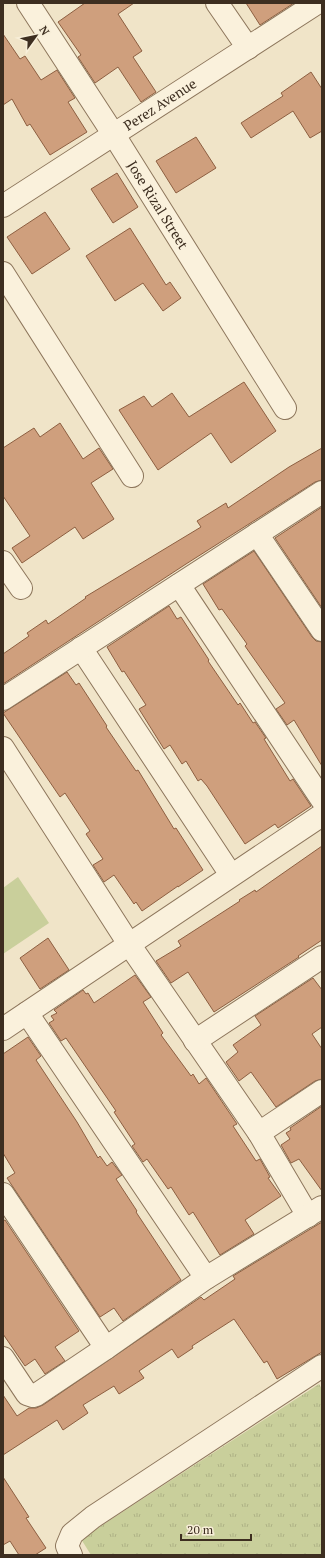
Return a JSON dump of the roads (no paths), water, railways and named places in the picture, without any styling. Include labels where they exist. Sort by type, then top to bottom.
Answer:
[{"type":"street","name":"Jose Rizal Street","points":[[28,3],[114,134],[285,408]]},
{"type":"street","points":[[217,3],[248,48]]},
{"type":"street","name":"Perez Avenue","points":[[3,206],[317,3]]},
{"type":"street","points":[[3,272],[132,476]]},
{"type":"street","points":[[3,699],[322,492]]},
{"type":"street","points":[[257,534],[322,630]]},
{"type":"street","points":[[3,562],[21,588]]},
{"type":"street","points":[[179,585],[322,800]]},
{"type":"street","points":[[81,648],[231,875]]},
{"type":"street","points":[[3,748],[129,944],[315,1212],[206,1278],[106,1348],[33,1396],[27,1394],[3,1358]]},
{"type":"street","points":[[3,1029],[322,815]]},
{"type":"street","points":[[195,1041],[322,957]]},
{"type":"street","points":[[27,1013],[206,1278]]},
{"type":"street","points":[[259,1133],[322,1091]]},
{"type":"street","points":[[3,1194],[106,1348]]},
{"type":"street","points":[[71,1555],[67,1546],[72,1534],[92,1517],[322,1366]]}]
